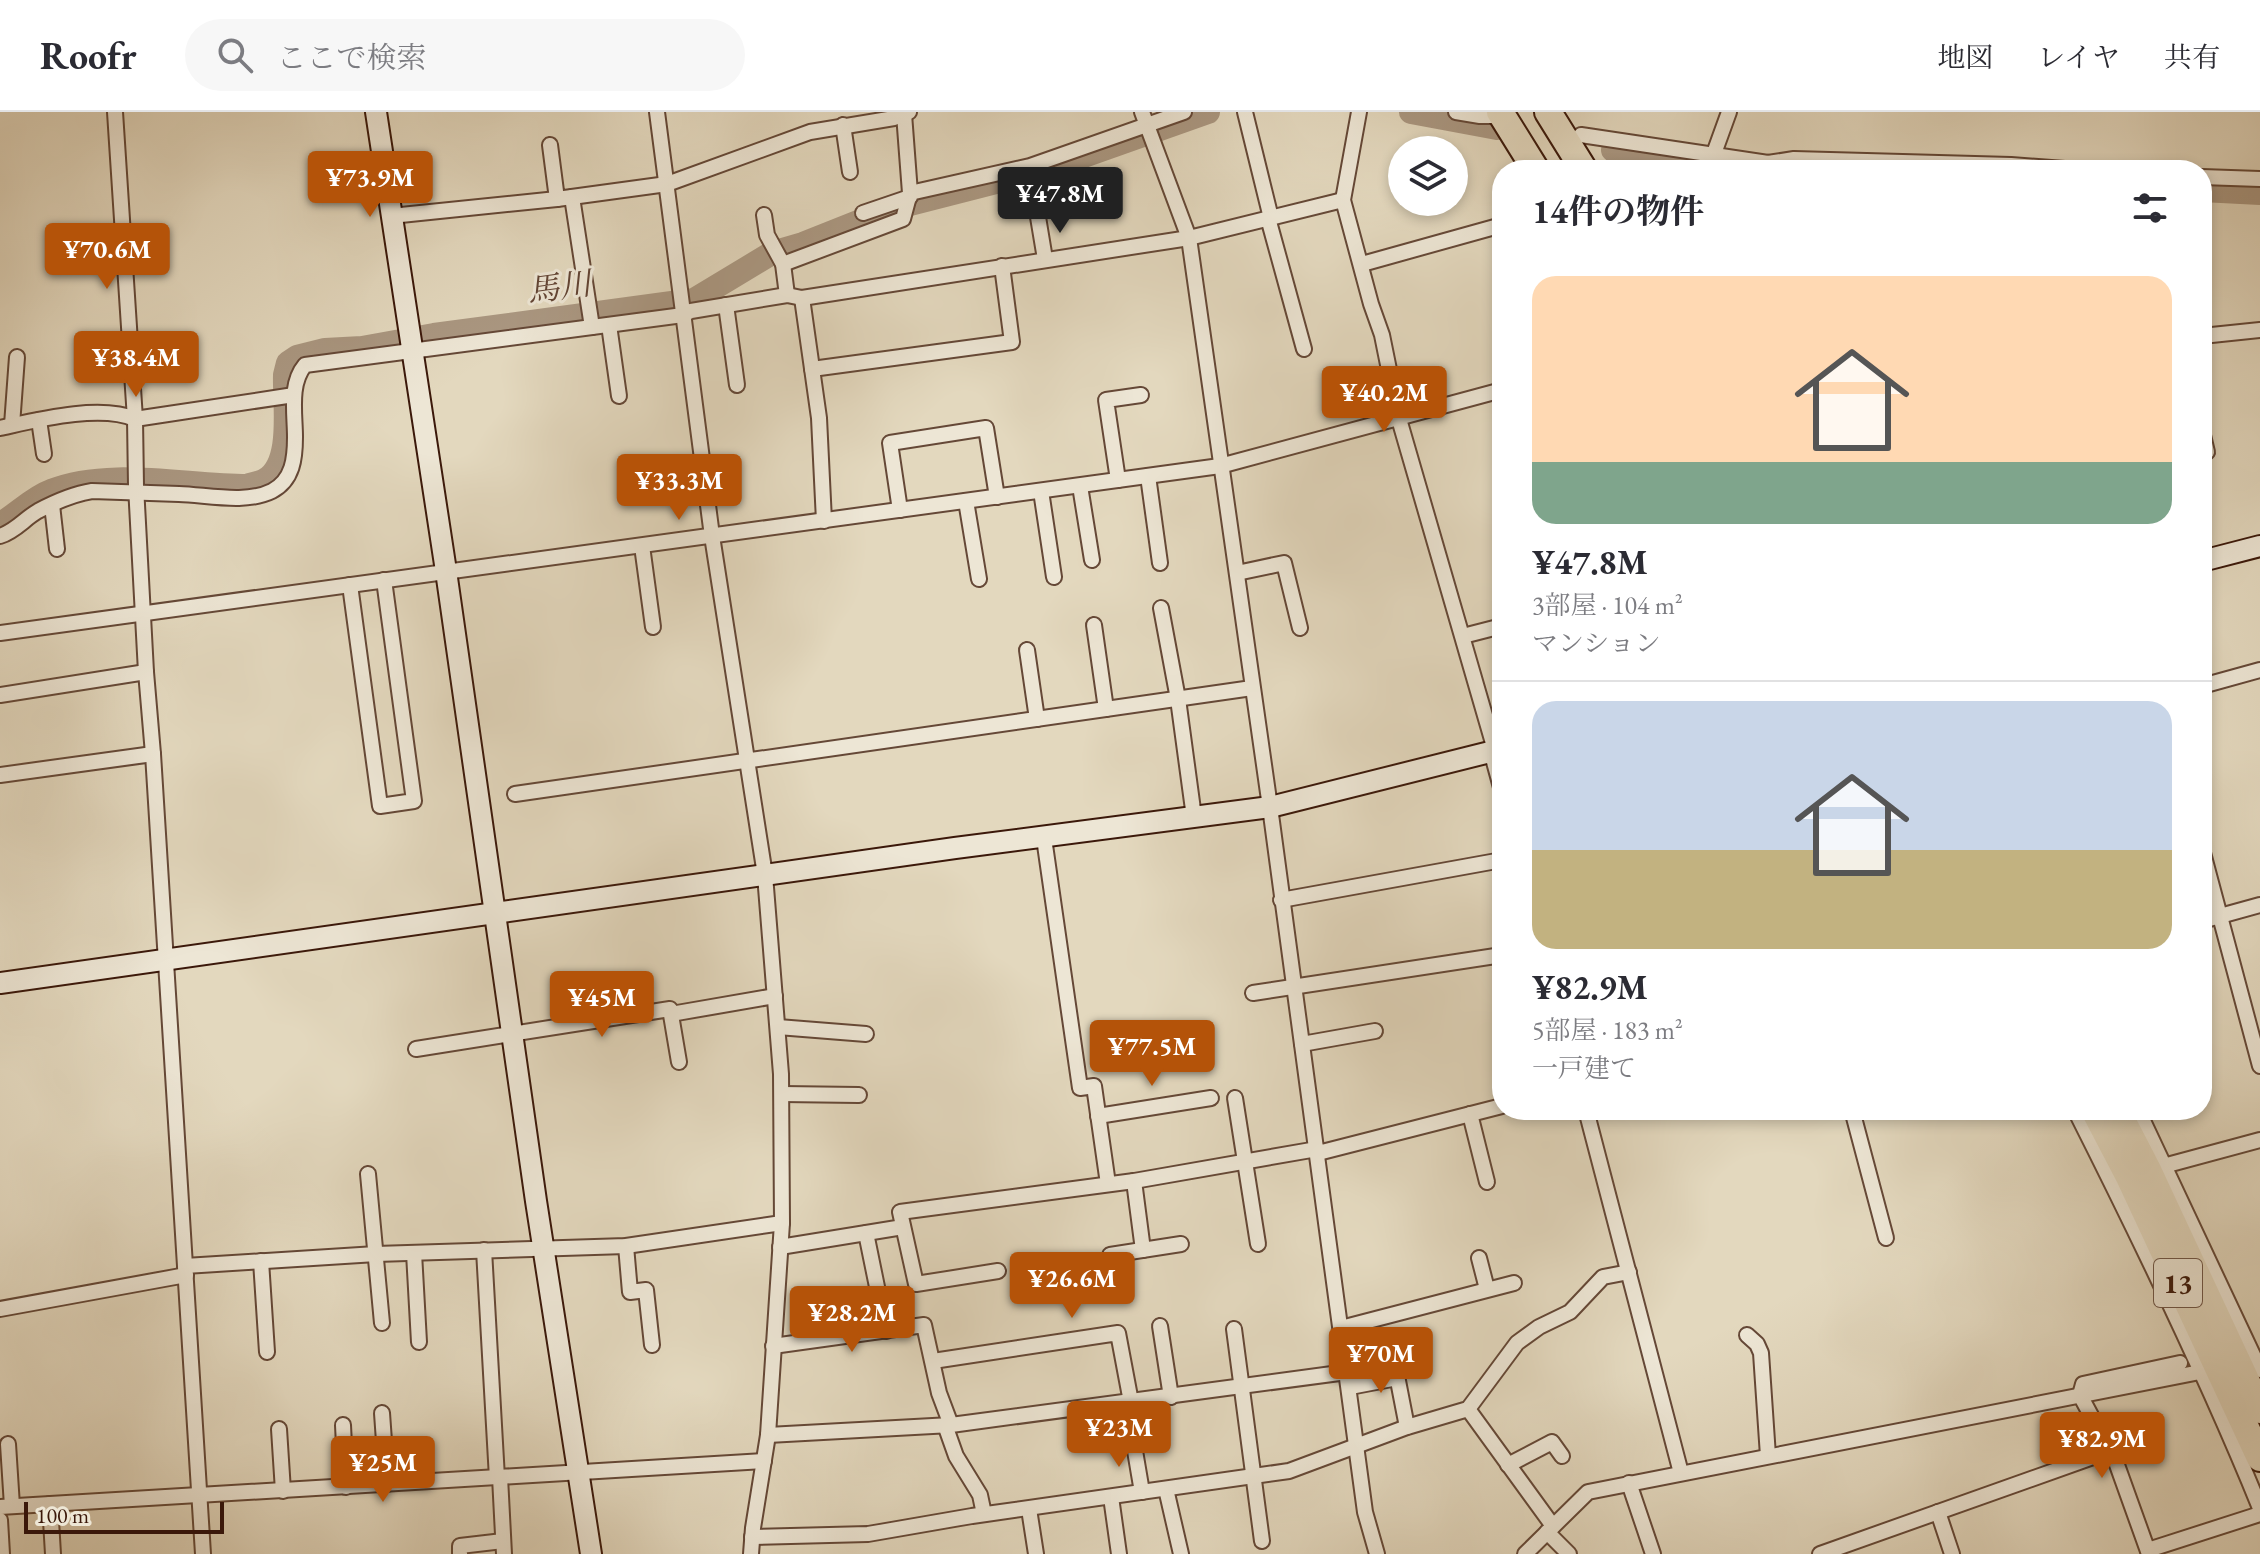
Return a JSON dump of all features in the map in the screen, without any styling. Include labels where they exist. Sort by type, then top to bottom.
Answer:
[{"type":"highway","points":[[1548,112],[1578,160]]},
{"type":"highway","points":[[1507,113],[1531,160]]},
{"type":"highway","points":[[1507,113],[1547,160]]},
{"type":"highway","points":[[1575,123],[1596,160]]},
{"type":"highway","name":"13","points":[[2099,1120],[2129,1177],[2260,1458]]},
{"type":"highway","name":"13","points":[[2124,1120],[2157,1168],[2260,1410]]},
{"type":"street","points":[[115,112],[135,419],[146,672],[203,1554]]},
{"type":"street","points":[[376,112],[591,1554]]},
{"type":"street","points":[[657,112],[712,536],[765,875],[778,1027],[782,1094],[782,1223],[768,1435],[751,1554]]},
{"type":"street","points":[[863,213],[1030,166],[1184,112]]},
{"type":"street","points":[[1245,112],[1304,349]]},
{"type":"street","points":[[1359,112],[1343,200],[1382,335],[1399,419],[1492,736]]},
{"type":"street","points":[[1456,112],[1480,116],[1507,113]]},
{"type":"street","points":[[1712,160],[1729,112]]},
{"type":"street","points":[[391,216],[667,184],[810,132],[906,113],[909,201],[903,219],[780,262]]},
{"type":"street","points":[[1575,123],[1704,160]]},
{"type":"street","points":[[843,125],[850,172]]},
{"type":"street","points":[[1147,126],[1189,238],[1318,1151],[1365,1512],[1377,1554]]},
{"type":"street","points":[[550,145],[592,324]]},
{"type":"street","points":[[1788,160],[1818,160]]},
{"type":"street","points":[[2212,177],[2260,179]]},
{"type":"street","points":[[0,536],[12,531],[36,512],[77,493],[136,489],[243,497],[271,492],[291,471],[295,459],[288,396],[297,374],[305,365],[592,324],[609,325],[726,305],[1189,238],[1343,200]]},
{"type":"street","points":[[764,215],[767,235],[794,296],[812,369],[819,418],[824,521]]},
{"type":"street","points":[[1038,217],[1045,259]]},
{"type":"street","points":[[1362,264],[1492,228]]},
{"type":"street","points":[[812,369],[1012,342],[1002,266]]},
{"type":"street","points":[[726,305],[737,385]]},
{"type":"street","points":[[609,325],[619,396]]},
{"type":"street","points":[[2212,335],[2260,330]]},
{"type":"street","points":[[17,357],[6,427],[88,414],[125,415],[135,419],[288,396]]},
{"type":"street","points":[[0,633],[1220,466],[1492,393]]},
{"type":"street","points":[[1118,480],[1106,400],[1141,395]]},
{"type":"street","points":[[39,420],[44,454]]},
{"type":"street","points":[[900,510],[890,443],[986,428],[997,497]]},
{"type":"street","points":[[1148,476],[1160,563]]},
{"type":"street","points":[[1080,486],[1092,560]]},
{"type":"street","points":[[1041,491],[1054,577]]},
{"type":"street","points":[[966,501],[979,579]]},
{"type":"street","points":[[52,505],[57,549]]},
{"type":"street","points":[[642,546],[653,627]]},
{"type":"street","points":[[2212,558],[2260,546]]},
{"type":"street","points":[[1237,573],[1284,563],[1300,628]]},
{"type":"street","points":[[350,585],[380,806],[414,801],[384,580]]},
{"type":"street","points":[[1161,608],[1178,699],[1194,817]]},
{"type":"street","points":[[1094,625],[1106,709]]},
{"type":"street","points":[[1463,636],[1492,629]]},
{"type":"street","points":[[1027,650],[1037,719]]},
{"type":"street","points":[[2212,683],[2260,670]]},
{"type":"street","points":[[0,695],[146,672]]},
{"type":"street","points":[[515,794],[1252,688]]},
{"type":"street","points":[[0,983],[1270,807],[1492,751]]},
{"type":"street","points":[[0,775],[153,754]]},
{"type":"street","points":[[1044,838],[1080,1088],[1094,1086],[1108,1184]]},
{"type":"street","points":[[1281,900],[1492,862]]},
{"type":"street","points":[[2212,886],[2260,1066]]},
{"type":"street","points":[[2212,918],[2260,905]]},
{"type":"street","points":[[1253,993],[1492,957]]},
{"type":"street","points":[[671,1014],[775,996]]},
{"type":"street","points":[[416,1049],[670,1009],[679,1062]]},
{"type":"street","points":[[778,1027],[866,1034]]},
{"type":"street","points":[[1302,1044],[1375,1031]]},
{"type":"street","points":[[782,1094],[859,1095]]},
{"type":"street","points":[[1098,1116],[1211,1098]]},
{"type":"street","points":[[1235,1098],[1258,1244]]},
{"type":"street","points":[[998,1271],[916,1284],[900,1212],[1134,1181],[1318,1151],[1492,1108]]},
{"type":"street","points":[[1470,1114],[1487,1182]]},
{"type":"street","points":[[1589,1120],[1681,1473]]},
{"type":"street","points":[[1855,1120],[1886,1238]]},
{"type":"street","points":[[2080,1120],[2200,1372],[2260,1511],[2148,1552],[2110,1451],[2080,1395],[2083,1384],[2180,1363]]},
{"type":"street","points":[[2141,1120],[2157,1168],[2258,1363]]},
{"type":"street","points":[[2157,1168],[2260,1140]]},
{"type":"street","points":[[368,1174],[382,1323]]},
{"type":"street","points":[[1134,1181],[1143,1250]]},
{"type":"street","points":[[0,1309],[186,1270],[261,1261],[626,1246],[782,1223]]},
{"type":"street","points":[[780,1247],[903,1227]]},
{"type":"street","points":[[866,1233],[886,1331]]},
{"type":"street","points":[[1110,1255],[1181,1244]]},
{"type":"street","points":[[626,1246],[630,1292],[646,1290],[652,1345]]},
{"type":"street","points":[[460,1554],[460,1546],[504,1547],[484,1250]]},
{"type":"street","points":[[414,1253],[419,1342]]},
{"type":"street","points":[[1479,1258],[1487,1289]]},
{"type":"street","points":[[261,1261],[267,1352]]},
{"type":"street","points":[[752,1537],[868,1534],[984,1514],[1289,1471],[1407,1427],[1468,1409],[1517,1343],[1539,1327],[1570,1312],[1603,1277],[1629,1272]]},
{"type":"street","points":[[1341,1328],[1514,1283]]},
{"type":"street","points":[[773,1346],[924,1325],[956,1456],[980,1495],[984,1514]]},
{"type":"street","points":[[1160,1326],[1171,1397]]},
{"type":"street","points":[[1234,1329],[1262,1541]]},
{"type":"street","points":[[933,1361],[1118,1333],[1131,1402]]},
{"type":"street","points":[[1747,1335],[1761,1353],[1768,1456]]},
{"type":"street","points":[[1393,1355],[1407,1427]]},
{"type":"street","points":[[1525,1554],[1588,1492],[2200,1372]]},
{"type":"street","points":[[768,1435],[948,1425],[1243,1388],[1397,1378]]},
{"type":"street","points":[[1468,1409],[1569,1554]]},
{"type":"street","points":[[382,1413],[387,1484]]},
{"type":"street","points":[[343,1425],[346,1487]]},
{"type":"street","points":[[279,1429],[283,1491]]},
{"type":"street","points":[[1133,1439],[1142,1492]]},
{"type":"street","points":[[1508,1465],[1552,1442],[1562,1456]]},
{"type":"street","points":[[8,1444],[6,1506],[764,1461]]},
{"type":"street","points":[[1820,1554],[2110,1451]]},
{"type":"street","points":[[1629,1483],[1653,1554]]},
{"type":"street","points":[[1166,1489],[1181,1554]]},
{"type":"street","points":[[1111,1497],[1119,1554]]},
{"type":"street","points":[[50,1504],[53,1554]]},
{"type":"street","points":[[1029,1509],[1036,1554]]},
{"type":"street","points":[[1938,1512],[1952,1554]]},
{"type":"street","points":[[0,1520],[2,1554]]},
{"type":"waterway","name":"馬川","points":[[0,524],[44,494],[74,484],[122,479],[247,486],[265,480],[274,472],[284,447],[285,375],[288,363],[297,357],[325,350],[362,348],[434,335],[694,300],[772,253],[891,209],[1050,168],[1208,112]]},
{"type":"waterway","name":"馬川","points":[[1411,112],[1497,128]]},
{"type":"waterway","name":"馬川","points":[[1613,150],[1665,160]]},
{"type":"waterway","name":"馬川","points":[[2212,191],[2260,193]]}]
